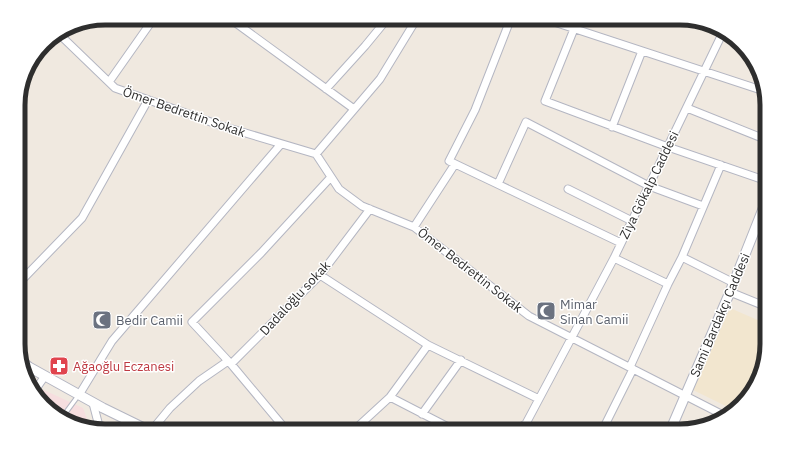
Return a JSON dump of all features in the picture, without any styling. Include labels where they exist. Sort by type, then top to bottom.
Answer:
[{"type":"street","points":[[109,82],[149,25]]},
{"type":"street","points":[[239,25],[354,109]]},
{"type":"street","points":[[326,89],[382,25]]},
{"type":"street","points":[[316,154],[380,79],[412,25]]},
{"type":"street","points":[[508,25],[475,110],[450,161],[621,243]]},
{"type":"street","points":[[562,25],[758,90]]},
{"type":"street","points":[[574,29],[545,101],[612,127],[760,179]]},
{"type":"street","name":"Ömer Bedrettin Sokak","points":[[62,37],[115,88],[222,126],[316,154],[339,189],[362,206],[414,227],[529,316],[720,414]]},
{"type":"street","name":"Ziya Gökalp Caddesi","points":[[525,424],[614,258],[721,37]]},
{"type":"street","points":[[612,127],[642,51]]},
{"type":"street","points":[[25,277],[82,218],[148,100]]},
{"type":"street","points":[[686,108],[760,137]]},
{"type":"street","points":[[498,184],[526,122],[649,186],[703,206]]},
{"type":"street","points":[[79,395],[112,341],[281,144]]},
{"type":"street","points":[[414,227],[455,164]]},
{"type":"street","points":[[605,424],[668,284],[682,257],[721,165]]},
{"type":"street","points":[[281,424],[192,322],[262,253],[331,177]]},
{"type":"street","points":[[568,189],[632,221]]},
{"type":"street","name":"Dadaloğlu sokak","points":[[157,424],[170,408],[199,381],[229,363],[320,275],[370,209]]},
{"type":"street","name":"Sami Bardakçı Caddesi","points":[[673,424],[732,287],[760,217]]},
{"type":"street","points":[[682,257],[760,303]]},
{"type":"street","points":[[614,258],[668,284]]},
{"type":"street","points":[[320,275],[428,345],[539,399]]},
{"type":"street","points":[[361,424],[390,397],[428,345]]},
{"type":"street","points":[[422,414],[461,360]]},
{"type":"street","points":[[28,365],[93,403],[136,424]]},
{"type":"street","points":[[37,387],[45,376]]},
{"type":"street","points":[[390,397],[442,424]]},
{"type":"street","points":[[93,403],[98,423]]},
{"type":"lane","points":[[65,413],[79,395]]},
{"type":"shaded area","points":[[730,308],[760,321],[760,349],[756,370],[744,393],[737,401],[729,408],[693,390]]},
{"type":"shaded area","points":[[44,390],[83,408],[88,422],[74,418],[60,411],[40,391]]},
{"type":"place","name":"Mimar Sinan Camii","points":[[546,311]]},
{"type":"place","name":"Bedir Camii","points":[[102,320]]},
{"type":"place","name":"Ağaoğlu Eczanesi","points":[[59,366]]}]
